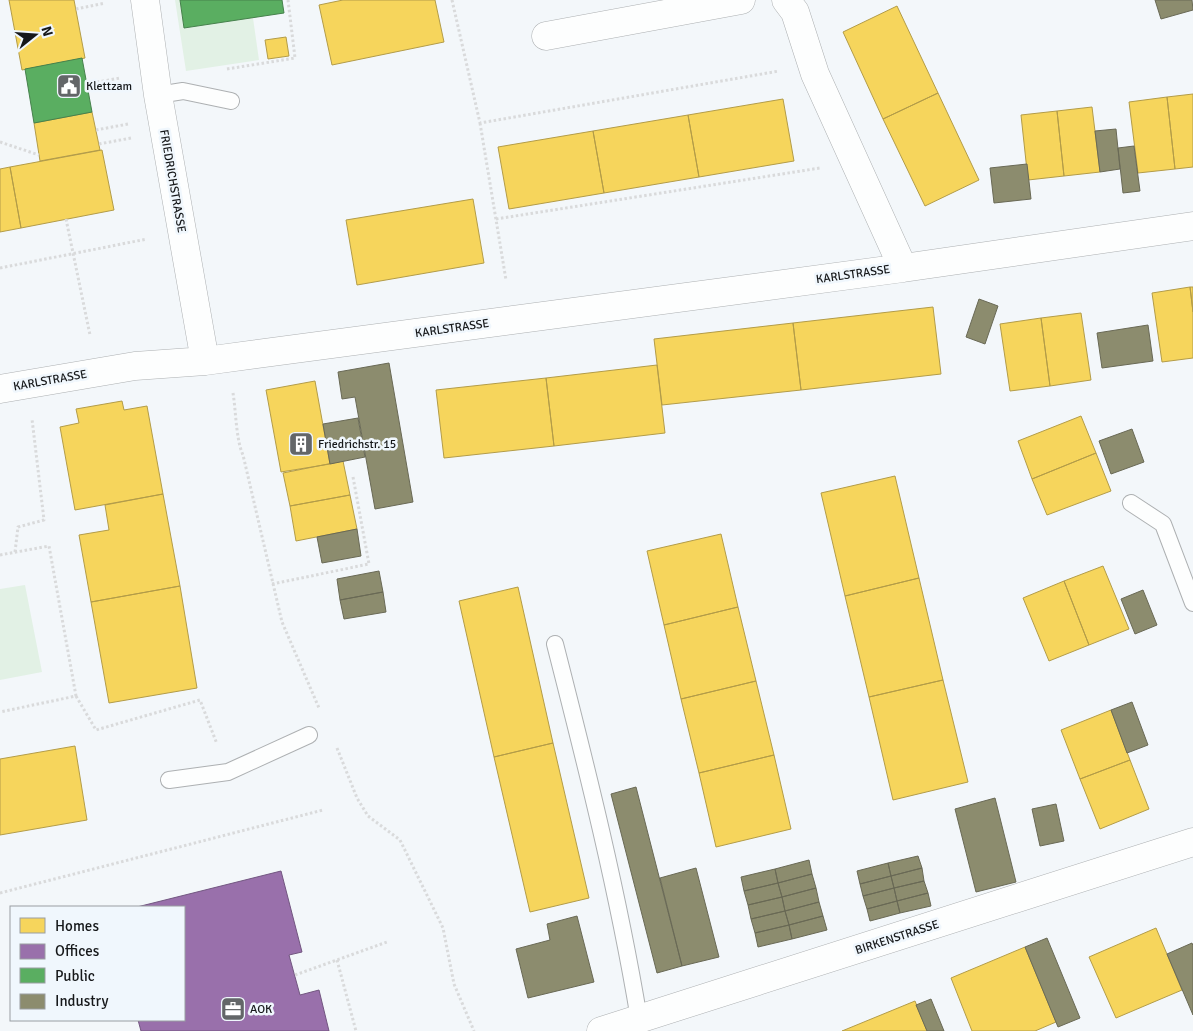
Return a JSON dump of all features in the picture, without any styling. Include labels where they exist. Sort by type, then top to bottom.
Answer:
[{"type":"street","name":"FRIEDRICHSTRASSE","points":[[145,0],[158,95],[216,360]]},
{"type":"street","points":[[546,36],[741,0]]},
{"type":"street","name":"KARLSTRASSE","points":[[786,0],[795,12],[812,65],[903,268]]},
{"type":"street","name":"KARLSTRASSE","points":[[0,389],[135,366],[216,360],[903,268],[1193,226]]},
{"type":"street","name":"BIRKENSTRASSE","points":[[601,1031],[1193,842]]},
{"type":"lane","points":[[158,95],[184,91],[231,101]]},
{"type":"lane","points":[[1131,503],[1163,524],[1193,602]]},
{"type":"lane","points":[[555,644],[625,934],[639,1019]]},
{"type":"lane","points":[[170,780],[228,772],[309,735]]},
{"type":"path","points":[[218,70],[295,58],[288,0]]},
{"type":"path","points":[[452,0],[480,123],[506,280]]},
{"type":"path","points":[[76,8],[105,3]]},
{"type":"path","points":[[480,123],[812,65]]},
{"type":"path","points":[[87,84],[125,77]]},
{"type":"path","points":[[96,130],[134,123]]},
{"type":"path","points":[[99,144],[136,137]]},
{"type":"path","points":[[0,142],[39,155]]},
{"type":"path","points":[[496,220],[855,162]]},
{"type":"path","points":[[66,219],[90,335]]},
{"type":"path","points":[[0,268],[153,238]]},
{"type":"path","points":[[216,360],[240,434],[238,444],[243,455],[282,622],[321,711]]},
{"type":"path","points":[[15,552],[18,527],[44,520],[32,413]]},
{"type":"path","points":[[272,584],[369,564],[354,477]]},
{"type":"path","points":[[0,555],[49,546],[76,696],[96,730],[200,700],[228,772]]},
{"type":"path","points":[[0,712],[76,696]]},
{"type":"path","points":[[336,747],[357,798],[368,816],[400,840],[443,928],[454,984],[474,1031]]},
{"type":"path","points":[[0,893],[323,810]]},
{"type":"path","points":[[295,975],[387,942]]},
{"type":"path","points":[[337,960],[356,1031]]},
{"type":"green space","points":[[175,0],[180,0],[184,28],[253,18],[259,60],[186,71]]},
{"type":"green space","points":[[25,585],[42,672],[0,680],[0,589]]},
{"type":"building: Homes","points":[[9,0],[74,0],[85,58],[22,70]]},
{"type":"building: Homes","points":[[343,0],[435,0],[444,42],[332,65],[319,5]]},
{"type":"building: Homes","points":[[897,6],[938,93],[883,119],[843,32]]},
{"type":"building: Homes","points":[[286,37],[289,56],[268,59],[265,40]]},
{"type":"building: Homes","points":[[938,93],[979,180],[925,206],[883,119]]},
{"type":"building: Homes","points":[[1193,94],[1193,167],[1175,169],[1167,97]]},
{"type":"building: Homes","points":[[1167,97],[1175,169],[1138,173],[1129,102]]},
{"type":"building: Homes","points":[[783,99],[794,161],[699,177],[688,115]]},
{"type":"building: Homes","points":[[1092,107],[1100,172],[1064,176],[1057,111]]},
{"type":"building: Homes","points":[[1057,111],[1064,176],[1028,180],[1021,115]]},
{"type":"building: Homes","points":[[92,112],[100,150],[40,161],[34,123]]},
{"type":"building: Homes","points":[[688,115],[699,177],[604,193],[593,131]]},
{"type":"building: Homes","points":[[593,131],[604,193],[509,209],[498,147]]},
{"type":"building: Homes","points":[[102,150],[114,210],[21,228],[10,167]]},
{"type":"building: Homes","points":[[10,167],[21,228],[0,232],[0,169]]},
{"type":"building: Homes","points":[[473,199],[484,263],[357,285],[346,220]]},
{"type":"building: Homes","points":[[1190,287],[1193,312],[1193,358],[1162,362],[1152,293]]},
{"type":"building: Homes","points":[[1190,287],[1193,287],[1193,312]]},
{"type":"building: Homes","points":[[933,307],[941,374],[801,390],[793,323]]},
{"type":"building: Homes","points":[[1081,313],[1091,380],[1050,386],[1041,318]]},
{"type":"building: Homes","points":[[1041,318],[1050,386],[1010,391],[1000,324]]},
{"type":"building: Homes","points":[[793,323],[801,390],[662,405],[654,339]]},
{"type":"building: Homes","points":[[657,365],[665,433],[554,446],[546,378]]},
{"type":"building: Homes","points":[[546,378],[554,446],[444,458],[436,390]]},
{"type":"building: Homes","name":"Friedrichstr. 15","points":[[315,381],[330,464],[281,472],[266,390]]},
{"type":"building: Homes","points":[[122,401],[124,410],[147,406],[163,494],[75,510],[60,427],[79,423],[76,409]]},
{"type":"building: Homes","points":[[1081,416],[1096,453],[1032,479],[1018,441]]},
{"type":"building: Homes","points":[[1096,453],[1111,491],[1047,515],[1032,479]]},
{"type":"building: Homes","points":[[343,461],[350,495],[290,506],[283,473]]},
{"type":"building: Homes","points":[[895,476],[919,578],[845,596],[821,493]]},
{"type":"building: Homes","points":[[163,494],[180,586],[91,602],[79,535],[109,530],[105,505]]},
{"type":"building: Homes","points":[[350,495],[357,529],[296,541],[290,506]]},
{"type":"building: Homes","points":[[721,534],[738,607],[664,625],[647,551]]},
{"type":"building: Homes","points":[[1103,566],[1129,629],[1089,645],[1064,581]]},
{"type":"building: Homes","points":[[919,578],[943,680],[869,697],[845,596]]},
{"type":"building: Homes","points":[[1064,581],[1089,645],[1049,661],[1023,598]]},
{"type":"building: Homes","points":[[180,586],[197,688],[109,703],[91,602]]},
{"type":"building: Homes","points":[[518,587],[553,743],[494,757],[459,601]]},
{"type":"building: Homes","points":[[738,607],[756,681],[681,699],[664,625]]},
{"type":"building: Homes","points":[[943,680],[968,782],[893,800],[869,697]]},
{"type":"building: Homes","points":[[756,681],[774,755],[699,773],[681,699]]},
{"type":"building: Homes","points":[[1111,710],[1130,760],[1080,779],[1061,730]]},
{"type":"building: Homes","points":[[553,743],[589,898],[530,912],[494,757]]},
{"type":"building: Homes","points":[[75,746],[87,820],[0,835],[0,759]]},
{"type":"building: Homes","points":[[774,755],[791,829],[716,847],[699,773]]},
{"type":"building: Homes","points":[[1130,760],[1149,809],[1100,829],[1080,779]]},
{"type":"building: Homes","points":[[1156,928],[1182,990],[1116,1018],[1089,957]]},
{"type":"building: Homes","points":[[1025,947],[1056,1022],[1035,1031],[972,1031],[951,978]]},
{"type":"building: Homes","points":[[915,1001],[927,1031],[842,1031]]},
{"type":"building: Offices","points":[[281,871],[302,952],[289,955],[300,995],[319,990],[329,1031],[141,1031],[138,1021],[185,1021],[185,906],[141,906]]},
{"type":"building: Public","points":[[180,0],[282,0],[284,13],[184,28]]},
{"type":"building: Public","points":[[82,58],[92,112],[34,123],[25,69]]},
{"type":"building: Industry","points":[[1155,0],[1192,0],[1193,10],[1161,19]]},
{"type":"building: Industry","points":[[1116,129],[1120,169],[1100,172],[1095,131]]},
{"type":"building: Industry","points":[[1134,146],[1140,191],[1123,193],[1118,148]]},
{"type":"building: Industry","points":[[1027,164],[1031,199],[994,203],[990,168]]},
{"type":"building: Industry","points":[[979,299],[998,306],[985,344],[966,337]]},
{"type":"building: Industry","points":[[1148,325],[1153,361],[1102,368],[1097,333]]},
{"type":"building: Industry","points":[[389,363],[413,502],[375,509],[355,397],[342,399],[338,372]]},
{"type":"building: Industry","points":[[358,418],[365,457],[330,464],[323,424]]},
{"type":"building: Industry","points":[[1132,429],[1144,462],[1111,474],[1099,441]]},
{"type":"building: Industry","points":[[357,529],[361,556],[322,563],[317,537]]},
{"type":"building: Industry","points":[[379,571],[383,592],[340,600],[337,579]]},
{"type":"building: Industry","points":[[1143,590],[1157,625],[1135,634],[1121,599]]},
{"type":"building: Industry","points":[[383,592],[386,612],[344,619],[340,600]]},
{"type":"building: Industry","points":[[1132,702],[1148,745],[1127,753],[1111,710]]},
{"type":"building: Industry","points":[[636,787],[682,966],[657,973],[611,794]]},
{"type":"building: Industry","points":[[995,798],[1016,882],[976,892],[955,809]]},
{"type":"building: Industry","points":[[1056,804],[1064,841],[1040,846],[1032,809]]},
{"type":"building: Industry","points":[[918,856],[922,868],[891,876],[888,863]]},
{"type":"building: Industry","points":[[809,860],[812,874],[778,883],[775,869]]},
{"type":"building: Industry","points":[[888,863],[891,876],[860,884],[857,871]]},
{"type":"building: Industry","points":[[696,868],[719,957],[682,966],[660,878]]},
{"type":"building: Industry","points":[[922,868],[924,881],[894,888],[891,876]]},
{"type":"building: Industry","points":[[775,869],[778,883],[744,891],[741,877]]},
{"type":"building: Industry","points":[[812,874],[816,888],[782,897],[778,883]]},
{"type":"building: Industry","points":[[891,876],[894,888],[863,896],[860,884]]},
{"type":"building: Industry","points":[[924,881],[928,893],[897,901],[894,888]]},
{"type":"building: Industry","points":[[778,883],[782,897],[748,905],[744,891]]},
{"type":"building: Industry","points":[[816,888],[819,902],[785,911],[782,897]]},
{"type":"building: Industry","points":[[894,888],[897,901],[867,909],[863,896]]},
{"type":"building: Industry","points":[[928,893],[931,906],[900,913],[897,901]]},
{"type":"building: Industry","points":[[782,897],[785,911],[751,919],[748,905]]},
{"type":"building: Industry","points":[[897,901],[900,913],[870,921],[867,909]]},
{"type":"building: Industry","points":[[819,902],[823,916],[789,925],[785,911]]},
{"type":"building: Industry","points":[[785,911],[789,925],[755,933],[751,919]]},
{"type":"building: Industry","points":[[577,916],[594,982],[528,998],[516,949],[550,940],[547,924]]},
{"type":"building: Industry","points":[[823,916],[827,930],[792,939],[789,925]]},
{"type":"building: Industry","points":[[789,925],[792,939],[758,947],[755,933]]},
{"type":"building: Industry","points":[[1047,938],[1080,1018],[1058,1027],[1025,947]]},
{"type":"building: Industry","points":[[1192,943],[1193,946],[1193,1015],[1167,954]]},
{"type":"building: Industry","points":[[931,999],[944,1031],[927,1031],[916,1005]]},
{"type":"place","name":"Klettzam","points":[[69,86]]},
{"type":"place","name":"Friedrichstr. 15","points":[[301,444]]},
{"type":"place","name":"AOK","points":[[233,1009]]}]
